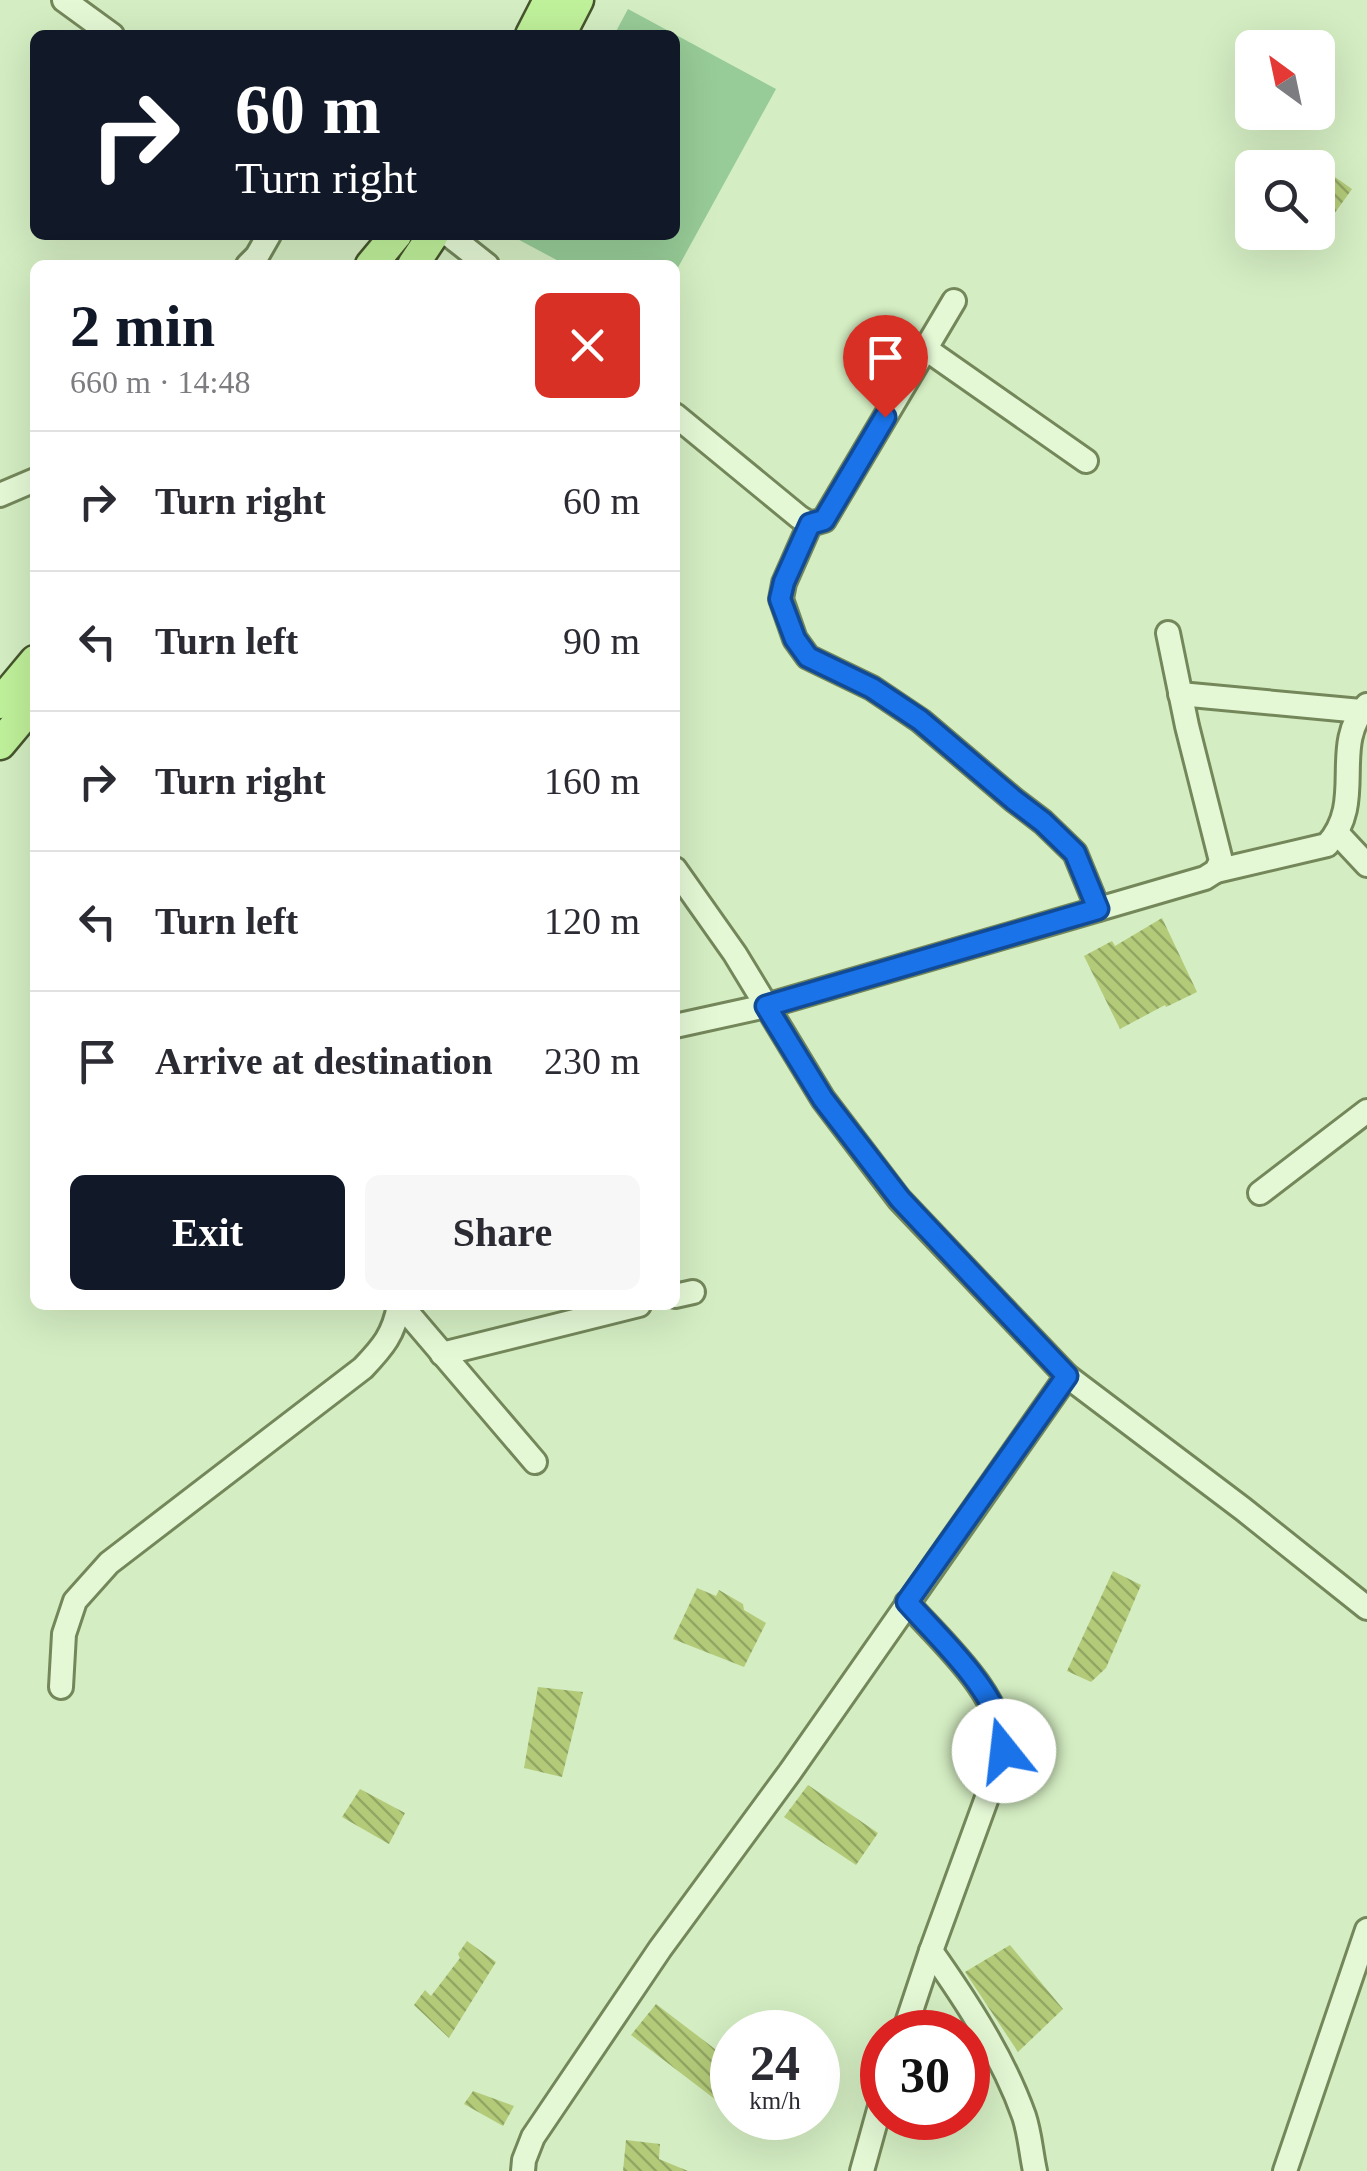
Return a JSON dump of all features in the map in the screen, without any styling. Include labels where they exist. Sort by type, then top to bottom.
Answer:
[{"type":"main road","points":[[534,30],[549,0]]},
{"type":"main road","points":[[563,30],[578,0]]},
{"type":"main road","points":[[376,260],[392,240]]},
{"type":"main road","points":[[0,703],[30,667]]},
{"type":"main road","points":[[0,744],[30,708]]},
{"type":"street","points":[[64,0],[105,30]]},
{"type":"street","points":[[455,240],[480,260]]},
{"type":"street","points":[[680,419],[799,517],[810,524],[824,520],[954,301]]},
{"type":"street","points":[[926,348],[1086,461]]},
{"type":"street","points":[[0,495],[30,482]]},
{"type":"street","points":[[810,524],[780,599],[795,639],[808,657],[872,688],[920,720],[1043,822],[1075,853],[1098,909]]},
{"type":"street","points":[[1168,633],[1221,862],[1216,871]]},
{"type":"street","points":[[680,1025],[766,1006],[1205,878],[1216,871],[1327,845],[1338,834],[1349,808],[1350,740],[1364,708],[1180,694]]},
{"type":"street","points":[[1338,834],[1367,865]]},
{"type":"street","points":[[680,877],[735,954],[823,1099],[900,1199],[1067,1376],[1243,1508],[1367,1608]]},
{"type":"street","points":[[1260,1193],[1367,1111]]},
{"type":"street","points":[[61,1687],[64,1634],[75,1602],[109,1563],[364,1368],[390,1334],[399,1310]]},
{"type":"street","points":[[404,1310],[535,1462]]},
{"type":"street","points":[[442,1354],[619,1310]]},
{"type":"street","points":[[523,2171],[533,2136],[562,2092],[1067,1376]]},
{"type":"street","points":[[907,1602],[975,1680],[1004,1732],[1004,1751],[911,2010]]},
{"type":"street","points":[[1285,2171],[1367,1930]]},
{"type":"street","points":[[931,1951],[972,2009],[1012,2085],[1026,2120],[1035,2171]]},
{"type":"street","points":[[862,2171],[871,2140]]},
{"type":"green space","points":[[628,9],[667,30],[617,30]]},
{"type":"green space","points":[[680,37],[776,89],[680,264],[680,260],[557,260],[519,240],[680,240]]},
{"type":"building","points":[[1335,177],[1352,189],[1335,213]]},
{"type":"building","points":[[1162,918],[1197,992],[1120,1029],[1084,956],[1112,941],[1115,946]]},
{"type":"building","points":[[1113,1571],[1141,1585],[1106,1668],[1091,1682],[1067,1671]]},
{"type":"building","points":[[697,1588],[716,1596],[719,1590],[766,1623],[744,1667],[673,1639]]},
{"type":"building","points":[[538,1687],[583,1692],[562,1777],[524,1768]]},
{"type":"building","points":[[808,1785],[878,1833],[856,1865],[784,1817]]},
{"type":"building","points":[[360,1789],[405,1813],[389,1844],[342,1817]]},
{"type":"building","points":[[467,1941],[496,1962],[449,2038],[414,2005],[425,1990],[431,1996],[460,1958],[458,1954]]},
{"type":"building","points":[[1010,1945],[1063,2009],[1018,2052],[965,1972]]},
{"type":"building","points":[[656,2004],[710,2045],[710,2095],[631,2035]]},
{"type":"building","points":[[473,2091],[514,2106],[503,2126],[464,2104]]},
{"type":"building","points":[[626,2140],[660,2144],[659,2159],[688,2171],[623,2171]]},
{"type":"route","points":[[885,417],[824,520],[810,524],[784,582],[780,599],[785,616],[808,657],[872,688],[920,720],[1043,822],[1075,853],[1098,909],[766,1006],[823,1099],[900,1199],[1067,1376],[907,1602],[975,1680],[1004,1732],[1004,1751]]}]
